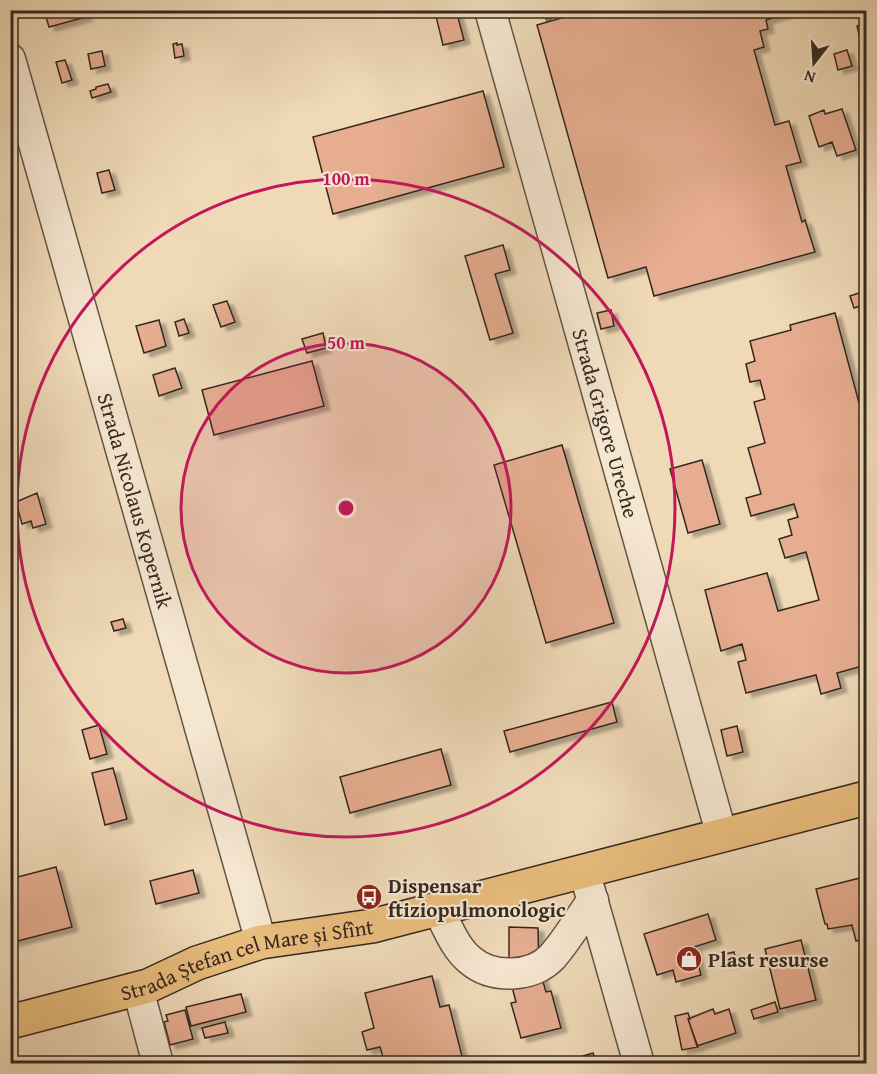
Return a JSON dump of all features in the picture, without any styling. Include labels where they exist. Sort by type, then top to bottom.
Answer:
[{"type":"main road","name":"Strada Ștefan cel Mare și Sfînt","points":[[10,1022],[138,989],[197,963],[261,942],[372,926],[438,909],[588,885],[722,836],[867,798]]},
{"type":"street","name":"Strada Grigore Ureche","points":[[490,10],[722,836]]},
{"type":"street","name":"Strada Nicolaus Kopernik","points":[[11,64],[261,942]]},
{"type":"street","points":[[438,909],[458,947],[471,961],[485,969],[514,974],[540,966],[551,958],[588,885]]},
{"type":"street","points":[[588,885],[639,1064]]},
{"type":"street","points":[[138,989],[158,1064]]},
{"type":"building","points":[[44,10],[84,10],[86,17],[49,27]]},
{"type":"building","points":[[456,10],[464,40],[443,45],[435,12]]},
{"type":"building","points":[[589,10],[796,10],[766,20],[768,29],[760,31],[764,47],[754,50],[775,125],[789,121],[801,162],[786,166],[802,222],[805,220],[815,252],[654,296],[646,267],[608,278],[537,25]]},
{"type":"building","points":[[866,23],[866,61],[857,26]]},
{"type":"building","points":[[177,43],[177,45],[182,44],[184,56],[175,58],[173,44]]},
{"type":"building","points":[[847,50],[852,66],[838,70],[834,54]]},
{"type":"building","points":[[102,51],[105,66],[91,69],[88,54]]},
{"type":"building","points":[[65,60],[72,80],[62,83],[56,62]]},
{"type":"building","points":[[108,84],[111,92],[92,98],[90,91]]},
{"type":"building","points":[[483,91],[504,167],[333,214],[313,137]]},
{"type":"building","points":[[842,109],[856,150],[837,156],[832,142],[819,147],[809,116],[824,110],[825,114]]},
{"type":"building","points":[[109,170],[115,190],[102,193],[97,173]]},
{"type":"building","points":[[503,245],[510,270],[495,274],[513,333],[490,340],[465,256]]},
{"type":"building","points":[[859,293],[863,305],[854,308],[850,296]]},
{"type":"building","points":[[227,301],[235,322],[221,327],[213,305]]},
{"type":"building","points":[[611,310],[614,326],[601,329],[597,313]]},
{"type":"building","points":[[835,313],[866,429],[866,665],[837,673],[841,688],[821,694],[816,675],[746,693],[738,662],[746,660],[742,644],[721,651],[705,590],[767,573],[778,611],[819,600],[806,552],[785,558],[779,539],[792,535],[788,520],[798,517],[794,504],[751,516],[746,498],[761,494],[748,448],[765,443],[754,402],[765,399],[760,380],[750,382],[746,364],[755,361],[750,341],[791,330],[790,325]]},
{"type":"building","points":[[184,319],[189,333],[179,336],[175,322]]},
{"type":"building","points":[[159,320],[166,346],[144,353],[136,326]]},
{"type":"building","points":[[323,333],[326,348],[307,353],[302,339]]},
{"type":"building","points":[[312,361],[324,406],[214,435],[202,390]]},
{"type":"building","points":[[175,368],[182,388],[159,396],[153,375]]},
{"type":"building","points":[[562,445],[614,623],[546,643],[494,465]]},
{"type":"building","points":[[702,460],[720,524],[688,533],[670,469]]},
{"type":"building","points":[[37,493],[46,524],[33,528],[31,521],[22,524],[16,502]]},
{"type":"building","points":[[123,619],[126,628],[114,631],[111,622]]},
{"type":"building","points":[[612,702],[617,722],[510,752],[504,731]]},
{"type":"building","points":[[99,725],[107,754],[90,759],[82,730]]},
{"type":"building","points":[[737,726],[743,752],[727,756],[721,730]]},
{"type":"building","points":[[441,749],[451,785],[350,813],[340,777]]},
{"type":"building","points":[[113,768],[127,819],[105,825],[92,773]]},
{"type":"building","points":[[56,867],[72,927],[10,943],[10,879]]},
{"type":"building","points":[[193,870],[199,893],[156,904],[150,881]]},
{"type":"building","points":[[860,878],[866,901],[866,938],[856,941],[852,925],[828,929],[816,889]]},
{"type":"building","points":[[708,914],[716,940],[694,947],[701,975],[676,982],[673,970],[657,975],[644,934]]},
{"type":"building","points":[[509,927],[538,928],[539,968],[546,992],[551,991],[561,1028],[521,1038],[511,1003],[516,1002],[509,975]]},
{"type":"building","points":[[801,940],[816,1000],[780,1009],[765,949]]},
{"type":"building","points":[[734,952],[736,962],[727,964],[725,954]]},
{"type":"building","points":[[432,976],[440,1007],[449,1005],[464,1064],[385,1064],[380,1047],[367,1050],[362,1032],[374,1028],[365,993]]},
{"type":"building","points":[[241,994],[246,1012],[191,1026],[186,1007]]},
{"type":"building","points":[[775,1002],[778,1012],[754,1019],[751,1010]]},
{"type":"building","points":[[713,1009],[715,1014],[729,1009],[736,1033],[697,1046],[688,1019]]},
{"type":"building","points":[[185,1010],[193,1039],[170,1045],[164,1022],[168,1021],[166,1015]]},
{"type":"building","points":[[688,1013],[698,1047],[682,1050],[675,1016]]},
{"type":"building","points":[[225,1022],[228,1033],[205,1038],[202,1028]]},
{"type":"building","points":[[593,1053],[597,1064],[574,1064],[573,1059]]},
{"type":"waterway","points":[[546,10],[552,30]]},
{"type":"place","name":"Dispensar ftiziopulmonologic","points":[[369,897]]},
{"type":"place","name":"Plast resurse","points":[[689,959]]}]
